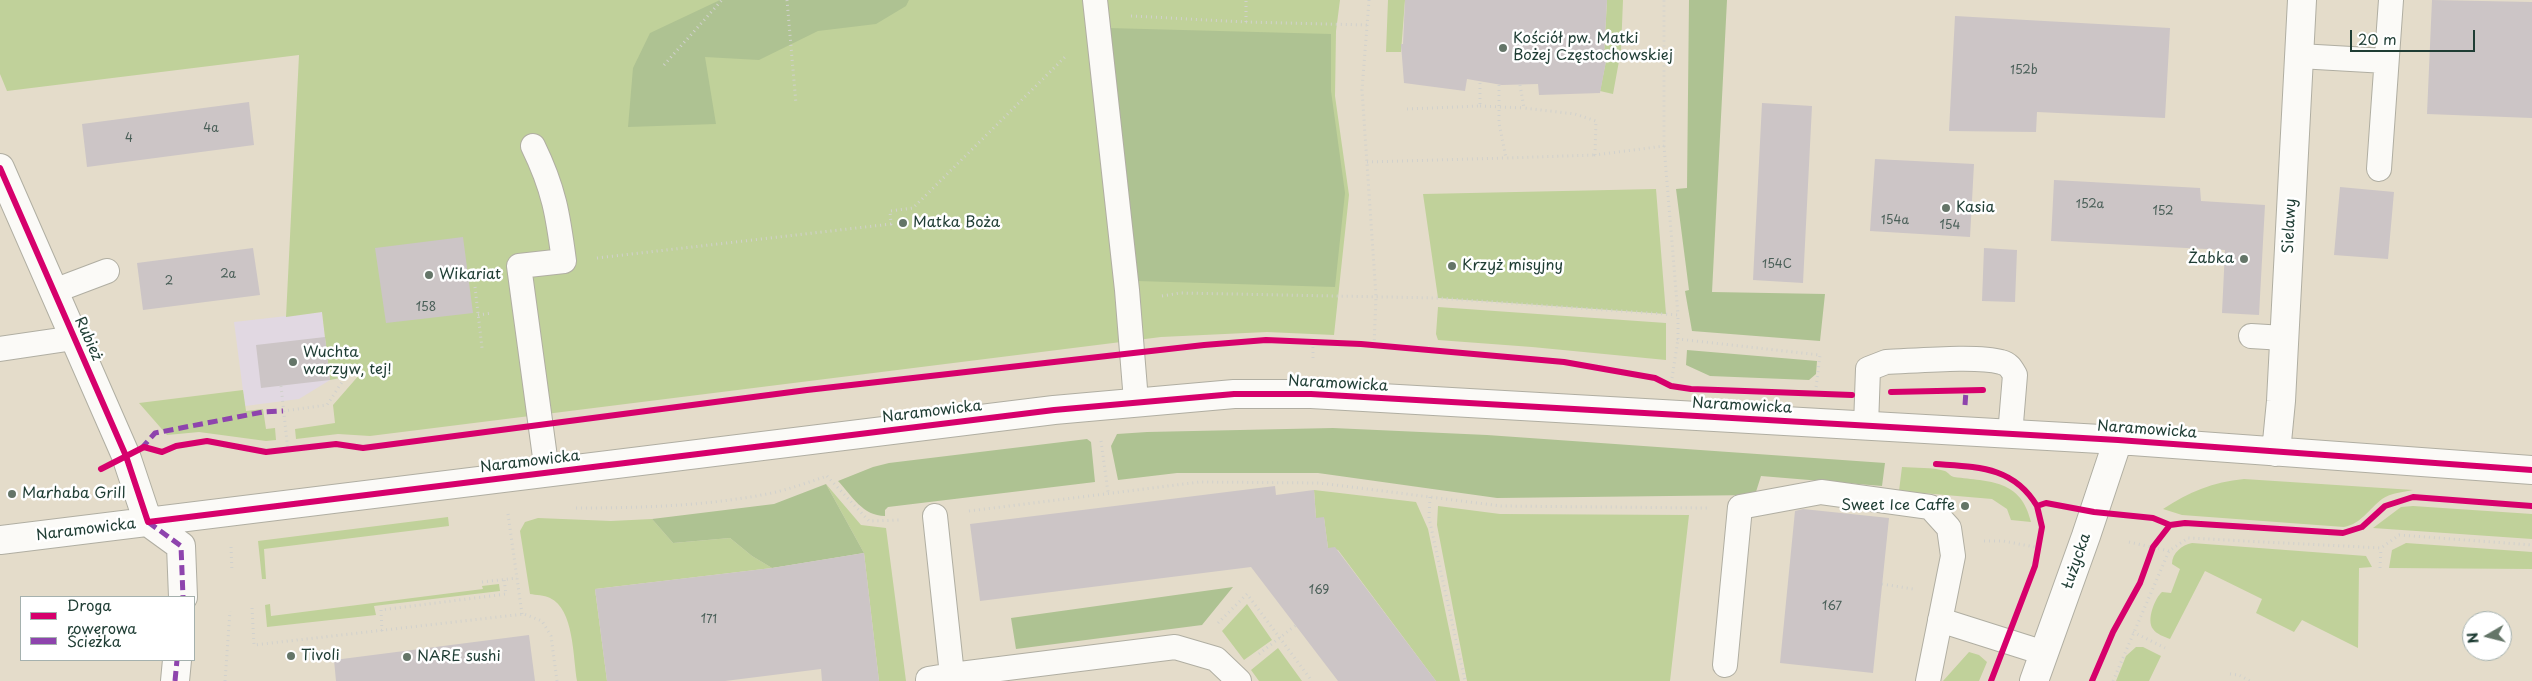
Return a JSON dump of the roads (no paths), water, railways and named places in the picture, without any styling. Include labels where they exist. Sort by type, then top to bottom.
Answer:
[{"type":"street","name":"Sielawy","points":[[2276,452],[2302,0]]},
{"type":"street","name":"Rubież","points":[[0,168],[126,456],[148,522]]},
{"type":"street","name":"Naramowicka","points":[[0,540],[1136,401],[1234,394],[1311,394],[2118,440],[2532,470]]},
{"type":"street","name":"Łużycka","points":[[2034,681],[2118,440]]},
{"type":"street","points":[[148,522],[180,546],[183,596]]},
{"type":"street","points":[[175,681],[177,661]]},
{"type":"lane","points":[[1095,0],[1136,401]]},
{"type":"lane","points":[[2379,169],[2391,0]]},
{"type":"lane","points":[[2299,56],[2386,61]]},
{"type":"lane","points":[[533,146],[549,179],[558,215],[564,261],[519,266],[547,472]]},
{"type":"lane","points":[[54,292],[107,271]]},
{"type":"lane","points":[[2251,336],[2284,338]]},
{"type":"lane","points":[[0,349],[74,338]]},
{"type":"lane","points":[[1866,426],[1868,369],[1875,364],[1886,362],[1969,360],[2000,361],[2010,366],[2015,375],[2010,435]]},
{"type":"lane","points":[[1724,665],[1740,507],[1821,492],[1930,507],[1949,528],[1953,556],[1928,681]]},
{"type":"lane","points":[[935,516],[952,675]]},
{"type":"lane","points":[[1940,620],[2044,653]]},
{"type":"lane","points":[[928,681],[928,679],[952,675],[1175,647],[1216,659],[1236,677]]},
{"type":"place","name":"Kościół pw. Matki Bożej Częstochowskiej","points":[[1503,48]]},
{"type":"place","name":"Kasia","points":[[1946,208]]},
{"type":"place","name":"Matka Boża","points":[[903,223]]},
{"type":"place","name":"Żabka","points":[[2244,259]]},
{"type":"place","name":"Krzyż misyjny","points":[[1452,266]]},
{"type":"place","name":"Wikariat","points":[[429,275]]},
{"type":"place","name":"Wuchta warzyw, tej!","points":[[293,362]]},
{"type":"place","name":"Marhaba Grill","points":[[12,494]]},
{"type":"place","name":"Sweet Ice Caffe","points":[[1965,506]]},
{"type":"place","name":"Tivoli","points":[[291,656]]},
{"type":"place","name":"NARE sushi","points":[[407,657]]}]
